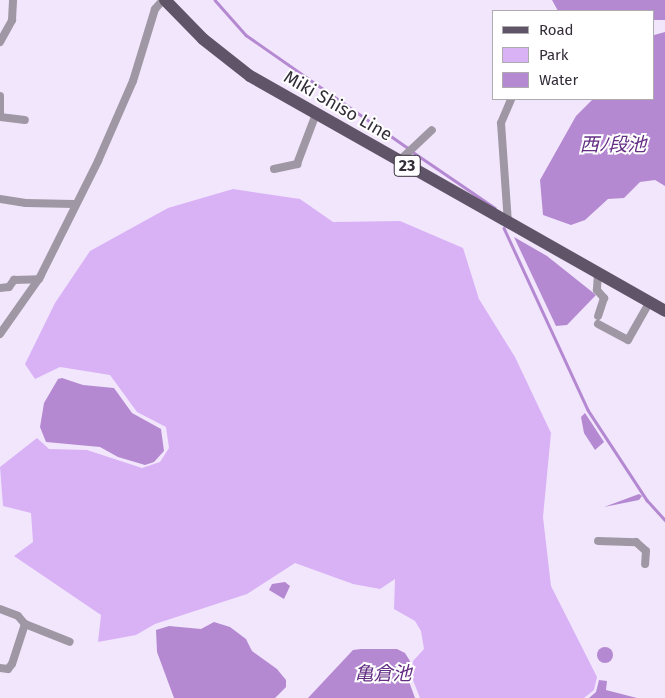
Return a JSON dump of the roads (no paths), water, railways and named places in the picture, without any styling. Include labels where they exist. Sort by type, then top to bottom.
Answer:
[{"type":"main road","name":"Miki Shiso Line","points":[[164,0],[224,57],[250,76],[665,311]]},
{"type":"street","points":[[0,42],[12,20],[13,0]]},
{"type":"street","points":[[0,334],[39,279],[74,204],[115,126],[133,81],[155,9],[164,0]]},
{"type":"street","points":[[0,96],[0,117],[25,120]]},
{"type":"street","points":[[508,223],[501,123],[511,100]]},
{"type":"street","points":[[274,169],[297,164],[316,114]]},
{"type":"street","points":[[398,161],[432,130]]},
{"type":"street","points":[[0,198],[26,203],[74,204]]},
{"type":"street","points":[[598,274],[595,284],[604,298],[598,320],[628,340],[649,302]]},
{"type":"street","points":[[0,288],[9,286],[14,280],[39,279]]},
{"type":"street","points":[[598,541],[636,542],[646,551],[646,564]]},
{"type":"street","points":[[0,609],[18,616],[25,624],[70,642]]},
{"type":"street","points":[[0,668],[8,669],[12,664],[25,624]]},
{"type":"water","points":[[552,0],[665,0],[665,20],[655,20],[655,10],[557,10]]},
{"type":"water","name":"西ﾉ段池","points":[[665,32],[665,186],[655,180],[640,182],[624,198],[608,199],[585,220],[571,225],[543,215],[540,180],[576,116],[592,100],[655,100],[655,35]]},
{"type":"water","points":[[514,237],[547,256],[596,295],[567,325],[556,326]]},
{"type":"water","points":[[62,378],[83,385],[114,388],[132,413],[161,429],[164,451],[154,462],[145,465],[118,457],[100,447],[46,442],[40,427],[44,403],[58,379]]},
{"type":"water","points":[[585,413],[604,442],[595,450],[584,433],[581,417]]},
{"type":"water","points":[[639,494],[642,496],[639,500],[604,507]]},
{"type":"water","points":[[285,582],[290,586],[284,599],[269,590],[272,584]]},
{"type":"water","points":[[214,622],[230,627],[246,639],[252,651],[277,669],[286,680],[286,687],[275,698],[174,698],[157,652],[156,630],[169,626],[201,629]]},
{"type":"water","points":[[602,647],[608,647],[613,652],[611,661],[602,663],[597,658],[597,652]]},
{"type":"water","name":"亀倉池","points":[[397,649],[405,653],[410,661],[407,676],[415,698],[308,698],[353,650]]},
{"type":"water","points":[[599,680],[607,681],[606,690],[637,698],[589,698],[596,692]]},
{"type":"waterway","points":[[215,0],[246,35],[408,148]]},
{"type":"waterway","points":[[413,152],[495,208]]},
{"type":"waterway","points":[[504,228],[588,410],[647,500],[665,520]]}]
